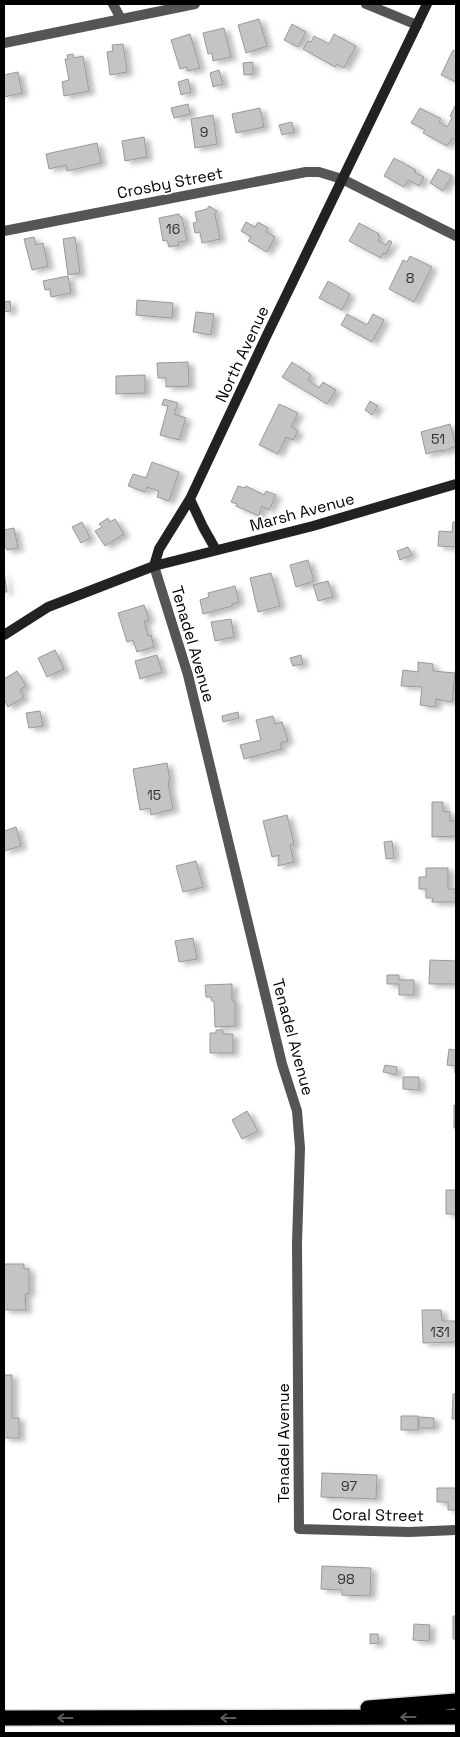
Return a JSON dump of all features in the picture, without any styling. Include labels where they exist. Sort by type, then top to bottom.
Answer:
[{"type":"highway","points":[[256,1718],[456,1701]]},
{"type":"highway","points":[[4,1718],[456,1717]]},
{"type":"main road","name":"North Avenue","points":[[154,566],[159,550],[190,499],[427,4]]},
{"type":"main road","name":"Marsh Avenue","points":[[154,566],[313,526],[456,484]]},
{"type":"main road","points":[[190,499],[202,527],[216,550]]},
{"type":"main road","points":[[4,635],[48,607],[154,566]]},
{"type":"street","points":[[113,4],[121,19]]},
{"type":"street","points":[[4,43],[195,4]]},
{"type":"street","points":[[366,4],[417,25]]},
{"type":"street","name":"Crosby Street","points":[[4,231],[293,173],[319,172],[342,179],[456,236]]},
{"type":"street","name":"Tenadel Avenue","points":[[154,566],[188,675],[282,1064],[297,1111],[300,1148],[297,1244],[298,1529]]},
{"type":"street","name":"Coral Street","points":[[298,1529],[409,1532],[456,1530]]},
{"type":"building","points":[[259,19],[267,46],[246,53],[238,25]]},
{"type":"building","points":[[292,24],[306,32],[298,47],[284,40]]},
{"type":"building","points":[[224,28],[231,57],[213,61],[212,53],[208,54],[203,33]]},
{"type":"building","points":[[190,34],[200,68],[188,71],[187,67],[180,69],[171,40]]},
{"type":"building","points":[[334,34],[356,46],[344,68],[337,64],[335,67],[303,49],[308,41],[311,42],[314,36],[329,44]]},
{"type":"building","points":[[123,44],[127,72],[110,75],[107,52],[113,51],[112,45]]},
{"type":"building","points":[[453,50],[456,52],[456,82],[441,75]]},
{"type":"building","points":[[73,54],[74,58],[83,56],[89,91],[64,96],[62,82],[69,80],[65,59],[68,59],[67,55]]},
{"type":"building","points":[[253,62],[253,74],[244,75],[243,63]]},
{"type":"building","points":[[219,70],[223,84],[213,87],[210,73]]},
{"type":"building","points":[[18,72],[22,93],[4,97],[4,75]]},
{"type":"building","points":[[188,79],[191,92],[181,95],[178,82]]},
{"type":"building","points":[[188,104],[190,114],[174,118],[171,108]]},
{"type":"building","points":[[456,104],[456,140],[452,138],[447,146],[423,133],[425,130],[411,123],[420,108],[441,119],[439,122],[447,127]]},
{"type":"building","points":[[260,108],[264,127],[236,133],[232,114]]},
{"type":"building","points":[[213,115],[217,144],[195,148],[191,119]]},
{"type":"building","points":[[292,122],[294,132],[282,135],[279,125]]},
{"type":"building","points":[[144,137],[147,157],[125,161],[122,141]]},
{"type":"building","points":[[97,143],[101,163],[67,171],[66,165],[49,169],[46,154]]},
{"type":"building","points":[[394,158],[416,170],[414,172],[424,177],[419,186],[408,180],[404,187],[384,176]]},
{"type":"building","points":[[438,169],[452,176],[443,191],[430,183]]},
{"type":"building","points":[[209,206],[217,211],[215,214],[220,239],[202,243],[200,232],[195,233],[193,223],[197,222],[195,212],[207,209]]},
{"type":"building","points":[[179,214],[182,217],[187,241],[178,242],[179,245],[169,247],[167,240],[163,241],[159,218]]},
{"type":"building","points":[[246,222],[255,227],[258,222],[268,228],[266,232],[275,237],[267,252],[248,241],[251,237],[241,231]]},
{"type":"building","points":[[359,223],[379,234],[378,241],[386,245],[389,240],[392,242],[386,254],[383,253],[381,258],[349,241]]},
{"type":"building","points":[[34,237],[36,245],[43,243],[48,266],[32,270],[24,239]]},
{"type":"building","points":[[75,237],[80,273],[68,275],[63,239]]},
{"type":"building","points":[[410,256],[432,267],[414,302],[389,289],[403,260],[407,262]]},
{"type":"building","points":[[68,276],[71,293],[51,297],[50,289],[45,290],[43,281]]},
{"type":"building","points":[[328,281],[350,294],[342,310],[319,298]]},
{"type":"building","points":[[137,300],[173,303],[172,318],[136,315]]},
{"type":"building","points":[[10,301],[11,311],[4,312],[4,302]]},
{"type":"building","points":[[196,312],[214,314],[211,335],[193,332]]},
{"type":"building","points":[[347,314],[367,325],[373,314],[384,320],[372,342],[341,325]]},
{"type":"building","points":[[188,362],[189,386],[166,387],[166,378],[158,378],[157,363]]},
{"type":"building","points":[[292,362],[311,375],[308,380],[319,388],[323,382],[336,390],[327,404],[282,377]]},
{"type":"building","points":[[145,375],[145,393],[116,394],[116,376]]},
{"type":"building","points":[[164,399],[178,403],[174,414],[186,418],[179,440],[160,435],[168,406],[162,405]]},
{"type":"building","points":[[370,401],[378,406],[372,415],[365,410]]},
{"type":"building","points":[[279,404],[298,413],[291,427],[298,431],[293,440],[286,437],[278,454],[259,445]]},
{"type":"building","points":[[450,424],[456,446],[442,452],[442,450],[426,454],[421,432]]},
{"type":"building","points":[[152,462],[179,472],[169,501],[157,497],[159,491],[147,487],[145,492],[128,486],[133,474],[146,478]]},
{"type":"building","points":[[238,486],[245,488],[246,486],[264,495],[266,491],[276,495],[269,510],[262,506],[259,516],[236,506],[237,504],[231,502]]},
{"type":"building","points":[[108,518],[110,522],[115,519],[124,534],[105,546],[95,531],[102,527],[99,524]]},
{"type":"building","points":[[82,522],[90,538],[81,543],[72,527]]},
{"type":"building","points":[[453,522],[456,522],[456,547],[438,546],[439,531],[452,532]]},
{"type":"building","points":[[14,528],[18,548],[7,550],[4,547],[4,530]]},
{"type":"building","points":[[408,547],[412,555],[400,560],[397,551]]},
{"type":"building","points":[[308,560],[314,581],[296,587],[290,565]]},
{"type":"building","points":[[4,572],[7,592],[4,592]]},
{"type":"building","points":[[271,573],[280,606],[258,612],[250,578]]},
{"type":"building","points":[[328,581],[333,597],[318,601],[313,585]]},
{"type":"building","points":[[235,586],[239,602],[232,604],[232,606],[203,614],[200,600],[209,597],[208,593]]},
{"type":"building","points":[[144,605],[149,620],[144,621],[148,636],[151,635],[154,647],[137,652],[133,640],[127,642],[118,613]]},
{"type":"building","points":[[231,619],[234,637],[215,641],[211,622]]},
{"type":"building","points":[[55,650],[64,669],[47,677],[38,658]]},
{"type":"building","points":[[157,655],[162,672],[140,679],[135,661]]},
{"type":"building","points":[[301,655],[303,664],[293,666],[290,658]]},
{"type":"building","points":[[418,662],[433,664],[433,671],[455,673],[452,702],[436,699],[435,707],[420,705],[422,687],[401,686],[403,670],[418,672]]},
{"type":"building","points":[[17,671],[26,686],[20,690],[24,697],[8,707],[4,699],[4,679]]},
{"type":"building","points":[[40,711],[43,726],[29,728],[26,713]]},
{"type":"building","points":[[238,712],[239,718],[223,722],[222,716]]},
{"type":"building","points":[[273,716],[275,724],[282,722],[288,741],[280,743],[282,749],[244,759],[240,745],[261,740],[256,720]]},
{"type":"building","points":[[167,763],[173,809],[151,815],[150,808],[140,810],[133,769]]},
{"type":"building","points":[[432,802],[443,802],[443,811],[450,812],[450,821],[456,821],[456,836],[432,837]]},
{"type":"building","points":[[287,815],[294,844],[290,845],[294,862],[278,866],[279,855],[272,857],[263,821]]},
{"type":"building","points":[[16,827],[21,846],[4,851],[4,831]]},
{"type":"building","points":[[392,841],[394,858],[386,859],[384,842]]},
{"type":"building","points":[[196,861],[203,887],[183,892],[176,866]]},
{"type":"building","points":[[426,868],[448,868],[448,889],[456,889],[456,902],[432,902],[433,898],[426,898],[426,889],[419,889],[419,877],[426,877]]},
{"type":"building","points":[[193,938],[197,959],[179,962],[175,941]]},
{"type":"building","points":[[430,960],[456,961],[456,984],[429,984]]},
{"type":"building","points":[[387,975],[399,975],[399,980],[414,980],[414,995],[399,995],[399,984],[387,984]]},
{"type":"building","points":[[232,984],[232,1001],[235,1001],[235,1026],[215,1027],[214,1001],[212,1001],[211,997],[206,997],[205,985]]},
{"type":"building","points":[[216,1030],[223,1030],[223,1034],[233,1034],[233,1053],[210,1053],[210,1033],[216,1033]]},
{"type":"building","points":[[449,1049],[456,1050],[456,1073],[455,1066],[447,1065]]},
{"type":"building","points":[[385,1065],[397,1067],[396,1075],[383,1072]]},
{"type":"building","points":[[403,1077],[419,1077],[419,1090],[403,1089]]},
{"type":"building","points":[[454,1105],[456,1105],[456,1128],[454,1128]]},
{"type":"building","points":[[247,1111],[258,1131],[242,1139],[232,1120]]},
{"type":"building","points":[[446,1190],[456,1190],[456,1214],[446,1214]]},
{"type":"building","points":[[4,1264],[24,1264],[24,1269],[29,1269],[29,1293],[25,1294],[26,1310],[4,1310]]},
{"type":"building","points":[[422,1310],[441,1310],[442,1321],[456,1321],[456,1342],[423,1343]]},
{"type":"building","points":[[4,1375],[12,1375],[12,1418],[19,1418],[19,1438],[4,1438]]},
{"type":"building","points":[[453,1394],[456,1394],[456,1419],[452,1419]]},
{"type":"building","points":[[401,1416],[418,1416],[418,1430],[401,1430]]},
{"type":"building","points":[[419,1417],[434,1418],[434,1428],[419,1428]]},
{"type":"building","points":[[322,1473],[377,1475],[376,1499],[321,1497]]},
{"type":"building","points":[[437,1488],[456,1488],[456,1510],[448,1510],[448,1502],[437,1502]]},
{"type":"building","points":[[322,1566],[371,1568],[370,1596],[342,1595],[342,1590],[321,1589]]},
{"type":"building","points":[[453,1616],[456,1616],[456,1639],[453,1639]]},
{"type":"building","points":[[414,1624],[430,1625],[429,1641],[413,1640]]},
{"type":"building","points":[[370,1634],[378,1634],[379,1643],[370,1644]]}]
